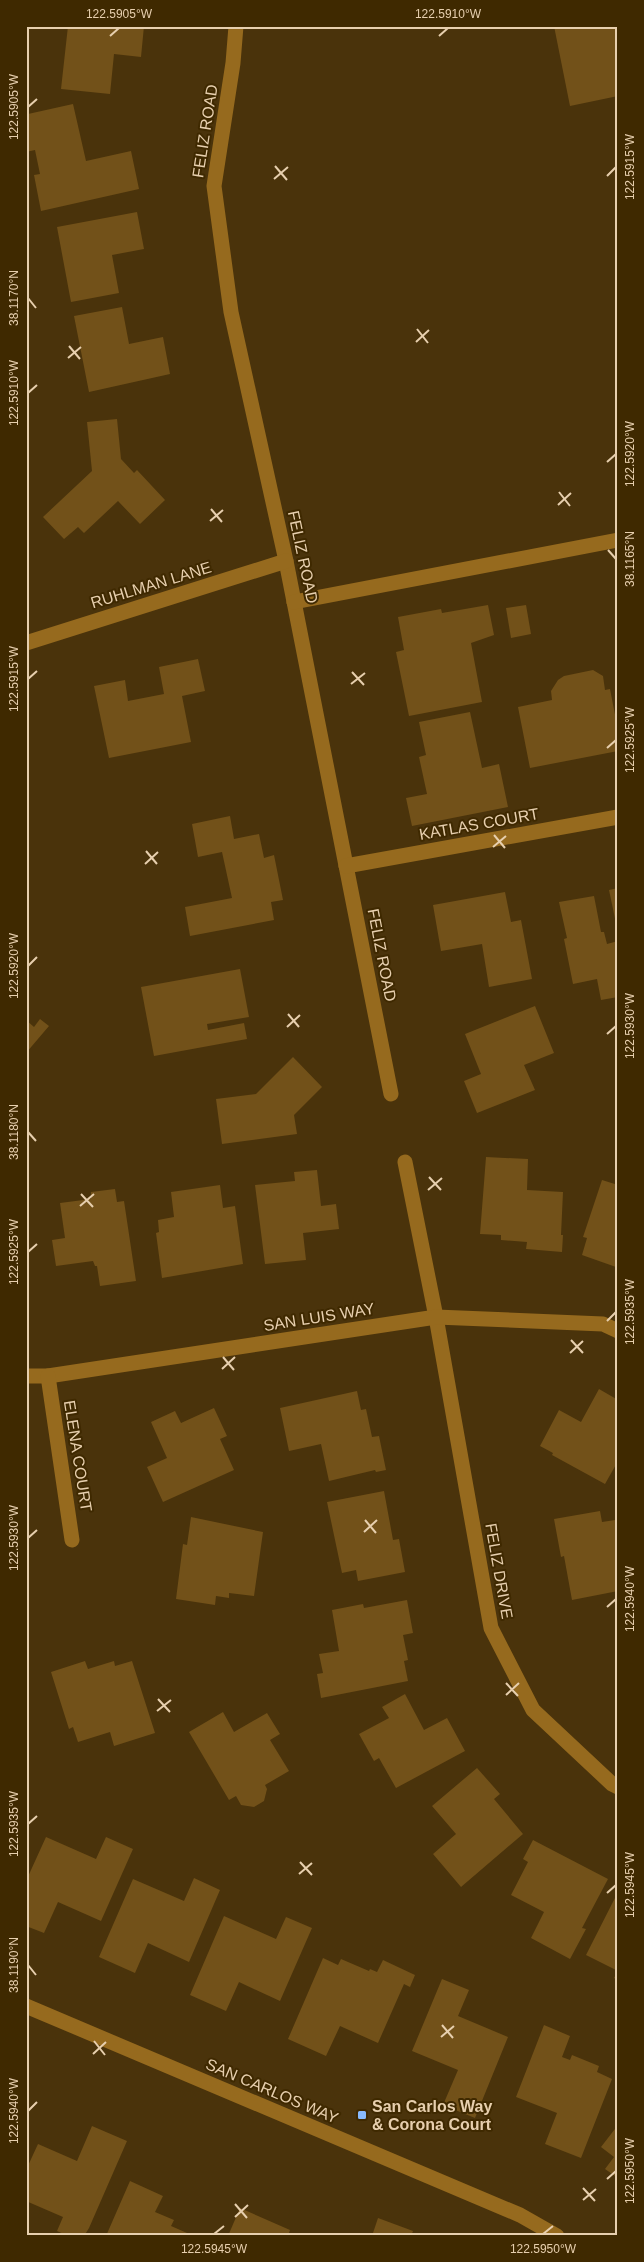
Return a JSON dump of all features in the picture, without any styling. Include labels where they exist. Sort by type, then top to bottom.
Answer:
[{"type":"street","name":"FELIZ ROAD","points":[[236,26],[233,63],[214,186],[231,312],[286,561],[391,1094]]},
{"type":"street","points":[[294,602],[618,540]]},
{"type":"street","name":"RUHLMAN LANE","points":[[26,643],[286,561]]},
{"type":"street","name":"KATLAS COURT","points":[[346,866],[618,817]]},
{"type":"street","points":[[405,1162],[436,1318]]},
{"type":"street","name":"SAN LUIS WAY","points":[[26,1376],[48,1376],[436,1318],[604,1324],[618,1332]]},
{"type":"street","name":"FELIZ DRIVE","points":[[436,1318],[491,1628],[533,1710],[612,1784],[618,1786]]},
{"type":"street","name":"ELENA COURT","points":[[48,1376],[72,1540]]},
{"type":"street","name":"SAN CARLOS WAY","points":[[26,2006],[520,2215],[557,2236]]},
{"type":"building","points":[[68,26],[144,26],[141,57],[114,54],[110,94],[61,89]]},
{"type":"building","points":[[554,26],[617,26],[618,96],[570,106]]},
{"type":"building","points":[[73,104],[86,161],[131,151],[139,189],[41,211],[34,175],[40,174],[35,150],[26,152],[28,114]]},
{"type":"building","points":[[137,212],[144,249],[112,255],[119,293],[71,302],[57,227]]},
{"type":"building","points":[[122,307],[129,344],[163,337],[170,374],[89,392],[74,316]]},
{"type":"building","points":[[117,419],[121,459],[134,473],[137,470],[165,500],[140,524],[118,501],[84,533],[78,527],[64,539],[43,517],[92,471],[87,422]]},
{"type":"building","points":[[488,605],[494,635],[471,643],[482,702],[409,716],[396,652],[404,650],[398,617],[441,609],[442,613]]},
{"type":"building","points":[[526,605],[531,634],[511,638],[506,608]]},
{"type":"building","points":[[198,659],[205,691],[182,696],[191,742],[109,758],[94,686],[125,680],[128,701],[164,694],[159,667]]},
{"type":"building","points":[[593,670],[603,676],[605,690],[610,689],[618,730],[618,751],[530,768],[518,707],[552,700],[551,691],[558,680],[564,676]]},
{"type":"building","points":[[470,712],[482,768],[499,764],[508,807],[412,826],[406,798],[427,794],[419,757],[426,755],[419,722]]},
{"type":"building","points":[[230,816],[234,839],[259,834],[264,858],[274,855],[283,900],[271,902],[274,920],[190,936],[185,907],[232,898],[222,852],[198,857],[192,824]]},
{"type":"building","points":[[618,888],[618,927],[617,928],[609,890]]},
{"type":"building","points":[[505,892],[511,922],[521,920],[532,979],[489,987],[482,944],[441,951],[433,905]]},
{"type":"building","points":[[594,896],[601,932],[604,932],[607,944],[618,941],[618,997],[601,1000],[597,979],[573,984],[564,939],[567,938],[559,902]]},
{"type":"building","points":[[240,969],[249,1017],[207,1024],[208,1030],[244,1023],[247,1039],[154,1056],[141,987]]},
{"type":"building","points":[[535,1006],[554,1053],[524,1065],[535,1090],[477,1113],[464,1081],[481,1074],[465,1034]]},
{"type":"building","points":[[40,1019],[49,1026],[26,1053],[26,1020],[34,1027]]},
{"type":"building","points":[[293,1057],[322,1087],[294,1115],[297,1134],[222,1144],[216,1099],[256,1094]]},
{"type":"building","points":[[486,1157],[528,1159],[527,1190],[563,1192],[562,1252],[526,1249],[527,1242],[501,1240],[501,1235],[480,1234]]},
{"type":"building","points":[[317,1170],[321,1206],[336,1204],[339,1229],[303,1233],[306,1260],[265,1264],[255,1185],[295,1181],[294,1172]]},
{"type":"building","points":[[602,1180],[618,1185],[618,1262],[616,1267],[582,1255],[587,1238],[583,1237]]},
{"type":"building","points":[[220,1185],[223,1208],[235,1206],[243,1264],[162,1278],[156,1233],[159,1232],[158,1220],[174,1217],[171,1192]]},
{"type":"building","points":[[115,1189],[117,1202],[124,1201],[136,1281],[100,1286],[97,1266],[95,1266],[93,1261],[56,1266],[52,1240],[65,1238],[60,1203],[91,1199],[91,1192]]},
{"type":"building","points":[[599,1389],[618,1400],[618,1461],[605,1484],[552,1455],[553,1453],[540,1446],[559,1410],[581,1422]]},
{"type":"building","points":[[357,1391],[361,1410],[366,1409],[372,1437],[379,1436],[386,1470],[376,1472],[375,1470],[329,1481],[321,1444],[289,1451],[280,1408]]},
{"type":"building","points":[[214,1408],[227,1436],[220,1439],[234,1470],[163,1502],[147,1467],[167,1458],[151,1422],[175,1411],[181,1423]]},
{"type":"building","points":[[384,1491],[393,1540],[399,1539],[405,1572],[358,1581],[356,1570],[342,1573],[327,1502]]},
{"type":"building","points":[[600,1511],[602,1522],[615,1520],[615,1522],[618,1522],[618,1591],[572,1600],[564,1556],[561,1557],[554,1519]]},
{"type":"building","points":[[191,1517],[263,1532],[254,1596],[229,1593],[229,1598],[216,1596],[215,1605],[176,1599],[183,1544],[187,1545]]},
{"type":"building","points":[[407,1600],[413,1633],[403,1635],[408,1660],[404,1661],[408,1681],[321,1698],[317,1674],[323,1673],[319,1654],[339,1651],[332,1610],[363,1604],[364,1608]]},
{"type":"building","points":[[85,1661],[88,1669],[114,1661],[115,1666],[132,1661],[155,1733],[114,1746],[110,1732],[78,1742],[73,1727],[69,1729],[51,1672]]},
{"type":"building","points":[[405,1694],[424,1730],[447,1718],[465,1751],[396,1788],[379,1758],[374,1761],[359,1734],[389,1718],[382,1707]]},
{"type":"building","points":[[223,1712],[234,1732],[267,1713],[280,1734],[270,1740],[289,1771],[265,1785],[267,1789],[264,1801],[254,1807],[241,1805],[236,1796],[229,1800],[189,1732]]},
{"type":"building","points":[[477,1768],[500,1794],[494,1799],[523,1834],[461,1887],[433,1854],[456,1834],[432,1806]]},
{"type":"building","points":[[46,1837],[96,1859],[106,1837],[133,1849],[101,1921],[58,1902],[44,1933],[26,1926],[26,1881]]},
{"type":"building","points":[[533,1840],[608,1879],[582,1928],[586,1929],[570,1959],[531,1938],[544,1912],[511,1895],[528,1862],[523,1859]]},
{"type":"building","points":[[194,1878],[220,1890],[189,1962],[148,1943],[135,1973],[99,1957],[133,1879],[184,1901]]},
{"type":"building","points":[[618,1892],[618,1971],[586,1955]]},
{"type":"building","points":[[224,1916],[276,1939],[286,1917],[312,1928],[280,2001],[239,1982],[226,2011],[190,1995]]},
{"type":"building","points":[[323,1958],[338,1965],[341,1959],[369,1971],[370,1969],[377,1972],[383,1960],[415,1975],[410,1987],[404,1984],[378,2043],[340,2026],[326,2056],[288,2039]]},
{"type":"building","points":[[618,1971],[618,1980],[614,1978]]},
{"type":"building","points":[[442,1979],[469,1990],[458,2016],[508,2037],[475,2118],[443,2105],[458,2070],[412,2051]]},
{"type":"building","points":[[544,2025],[570,2036],[562,2057],[570,2060],[572,2055],[599,2066],[597,2072],[612,2079],[581,2158],[545,2144],[557,2113],[516,2097]]},
{"type":"building","points":[[618,2125],[618,2178],[605,2169],[614,2157],[601,2147]]},
{"type":"building","points":[[92,2126],[127,2141],[89,2228],[84,2236],[68,2236],[57,2231],[63,2217],[26,2201],[26,2170],[38,2144],[77,2161]]},
{"type":"building","points":[[130,2181],[163,2196],[155,2212],[174,2220],[171,2226],[194,2236],[106,2236]]},
{"type":"building","points":[[240,2208],[290,2230],[288,2236],[228,2236]]},
{"type":"building","points":[[378,2218],[413,2231],[411,2236],[372,2236]]},
{"type":"place","name":"San Carlos Way & Corona Court","points":[[362,2115]]}]
